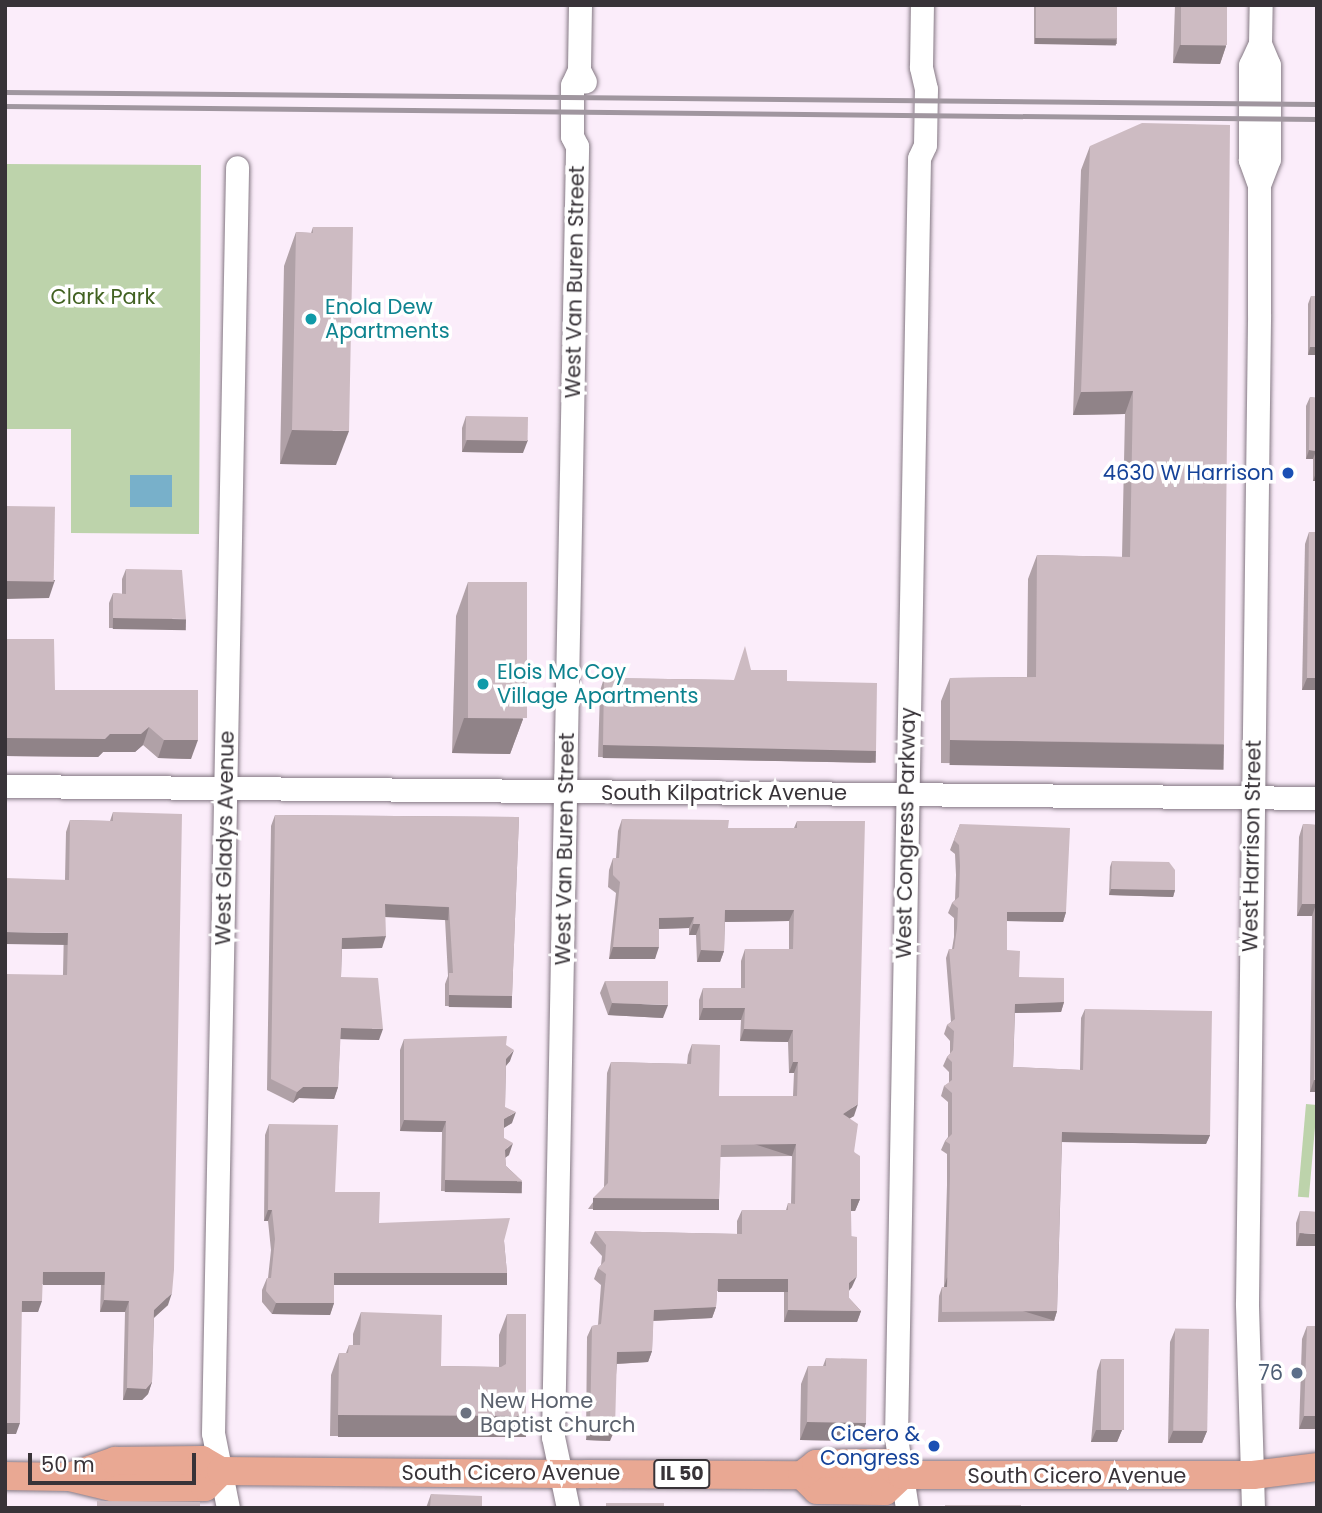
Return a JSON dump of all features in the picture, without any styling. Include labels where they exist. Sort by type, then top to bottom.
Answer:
[{"type":"main road","name":"South Cicero Avenue","points":[[5,1476],[68,1477],[115,1461],[202,1460],[221,1471],[562,1474],[802,1475],[816,1464],[885,1463],[902,1475],[1253,1475],[1317,1467]]},
{"type":"main road","name":"South Cicero Avenue","points":[[1253,1475],[1317,1485]]},
{"type":"street","name":"West Van Buren Street","points":[[568,1508],[553,1437],[577,146],[584,125],[585,79],[579,70],[580,5]]},
{"type":"street","name":"West Congress Parkway","points":[[907,1508],[896,1438],[919,158],[925,145],[926,100],[921,67],[922,5]]},
{"type":"street","name":"West Harrison Street","points":[[1253,1508],[1247,1303],[1259,185],[1269,159],[1269,65],[1260,44],[1261,5]]},
{"type":"street","name":"West Gladys Avenue","points":[[228,1508],[213,1433],[237,167]]},
{"type":"street","name":"South Kilpatrick Avenue","points":[[5,786],[1317,798]]},
{"type":"green space","name":"Clark Park","points":[[5,164],[201,165],[199,534],[71,533],[71,429],[5,429]]},
{"type":"green space","points":[[1306,1104],[1317,1105],[1309,1198],[1298,1197]]},
{"type":"water","points":[[130,475],[172,475],[172,507],[130,507]]},
{"type":"building","points":[[1036,5],[1117,5],[1117,38],[1036,38]]},
{"type":"building","points":[[1181,5],[1227,5],[1227,45],[1181,45]]},
{"type":"building","points":[[1142,123],[1230,125],[1224,744],[950,740],[950,678],[1036,677],[1037,555],[1130,557],[1133,391],[1081,392],[1090,146]]},
{"type":"building","name":"Enola Dew Apartments","points":[[313,227],[353,227],[349,431],[292,430],[296,232],[313,233]]},
{"type":"building","points":[[1311,296],[1317,296],[1317,347],[1310,347]]},
{"type":"building","points":[[1310,397],[1317,398],[1317,473],[1316,451],[1309,450]]},
{"type":"building","points":[[466,416],[528,417],[528,441],[466,440]]},
{"type":"building","points":[[5,506],[55,507],[54,582],[5,581]]},
{"type":"building","points":[[1309,532],[1317,532],[1317,678],[1307,678]]},
{"type":"building","points":[[126,569],[182,570],[186,619],[113,618],[113,593],[126,594]]},
{"type":"building","points":[[468,582],[527,582],[527,718],[468,718]]},
{"type":"building","points":[[5,639],[54,639],[55,690],[198,690],[198,740],[164,740],[149,727],[141,734],[110,734],[105,739],[5,738]]},
{"type":"building","points":[[745,646],[751,670],[787,670],[787,681],[877,683],[876,751],[603,745],[604,678],[734,680]]},
{"type":"building","points":[[113,812],[182,814],[172,1293],[154,1310],[152,1382],[146,1389],[127,1388],[129,1301],[104,1300],[105,1272],[43,1272],[42,1301],[22,1301],[20,1423],[5,1423],[5,974],[67,975],[68,933],[5,932],[5,878],[69,880],[70,820],[113,821]]},
{"type":"building","points":[[275,815],[519,817],[512,996],[449,995],[449,973],[453,973],[449,907],[385,904],[386,936],[342,938],[341,977],[378,978],[383,1029],[341,1028],[338,1087],[303,1087],[297,1092],[271,1079]]},
{"type":"building","points":[[622,819],[729,820],[728,828],[797,828],[797,821],[865,821],[858,1104],[843,1114],[858,1124],[854,1152],[860,1156],[860,1199],[851,1199],[851,1236],[857,1237],[857,1276],[849,1283],[849,1298],[861,1311],[788,1310],[788,1279],[718,1279],[716,1307],[654,1310],[652,1351],[617,1352],[615,1429],[590,1429],[592,1326],[601,1324],[606,1274],[598,1268],[605,1261],[606,1245],[595,1231],[742,1234],[742,1210],[788,1210],[788,1203],[795,1204],[796,1144],[721,1145],[719,1199],[593,1198],[608,1183],[611,1062],[691,1064],[692,1044],[720,1045],[719,1096],[797,1096],[798,1062],[793,1062],[793,1030],[744,1029],[745,1008],[703,1008],[703,988],[745,988],[745,949],[793,949],[794,910],[725,910],[724,951],[701,950],[700,924],[693,924],[694,917],[659,918],[659,947],[613,947],[620,882],[613,875],[613,858],[619,858]]},
{"type":"building","points":[[960,824],[1070,828],[1066,912],[1007,912],[1007,950],[1020,951],[1019,977],[1064,978],[1064,1002],[1015,1004],[1013,1067],[1083,1070],[1085,1009],[1212,1011],[1210,1135],[1062,1132],[1057,1311],[942,1312],[942,1287],[947,1287],[950,1176],[950,1144],[945,1141],[952,1134],[952,1093],[944,1086],[952,1080],[952,1062],[947,1057],[953,1050],[954,1031],[947,1025],[955,1019],[949,949],[954,949],[957,928],[958,908],[952,903],[959,897],[959,845],[954,840]]},
{"type":"building","points":[[1303,824],[1317,825],[1317,1080],[1314,1080],[1316,904],[1302,904]]},
{"type":"building","points":[[1112,861],[1169,862],[1175,870],[1175,890],[1111,889]]},
{"type":"building","points":[[605,981],[668,981],[668,1005],[612,1003]]},
{"type":"building","points":[[507,1036],[506,1045],[514,1050],[506,1059],[505,1107],[516,1112],[504,1119],[504,1138],[513,1143],[505,1150],[506,1166],[522,1181],[445,1180],[446,1121],[404,1120],[404,1039]]},
{"type":"building","points":[[269,1124],[338,1125],[335,1192],[380,1192],[379,1223],[510,1218],[504,1241],[507,1273],[334,1273],[334,1303],[276,1303],[266,1291],[267,1278],[271,1278],[275,1239],[272,1210],[268,1210]]},
{"type":"building","points":[[1300,1211],[1317,1212],[1316,1234],[1299,1233]]},
{"type":"building","points":[[361,1312],[442,1315],[441,1366],[501,1367],[506,1364],[507,1314],[526,1314],[526,1416],[338,1415],[339,1353],[348,1353],[349,1345],[360,1345]]},
{"type":"building","points":[[1307,1326],[1317,1326],[1317,1416],[1304,1416]]},
{"type":"building","points":[[1175,1328],[1209,1329],[1207,1431],[1173,1430]]},
{"type":"building","points":[[826,1358],[867,1359],[866,1423],[807,1422],[808,1366],[826,1366]]},
{"type":"building","points":[[1101,1359],[1124,1359],[1124,1430],[1101,1430]]},
{"type":"building","points":[[431,1494],[482,1496],[482,1508],[430,1508]]},
{"type":"building","points":[[97,1501],[200,1502],[200,1508],[97,1508]]},
{"type":"building","points":[[606,1503],[664,1503],[664,1508],[606,1508]]},
{"type":"building","points":[[945,1505],[1021,1505],[1021,1508],[945,1508]]},
{"type":"building","points":[[1071,1506],[1151,1508],[1071,1508]]},
{"type":"railway","points":[[5,92],[1317,104]]},
{"type":"railway","points":[[5,106],[1317,119]]},
{"type":"place","name":"Enola Dew Apartments","points":[[311,319]]},
{"type":"place","name":"4630 W Harrison","points":[[1288,473]]},
{"type":"place","name":"Elois Mc Coy Village Apartments","points":[[483,684]]},
{"type":"place","name":"76","points":[[1297,1373]]},
{"type":"place","name":"New Home Baptist Church","points":[[466,1413]]},
{"type":"place","name":"Cicero & Congress","points":[[934,1446]]}]
